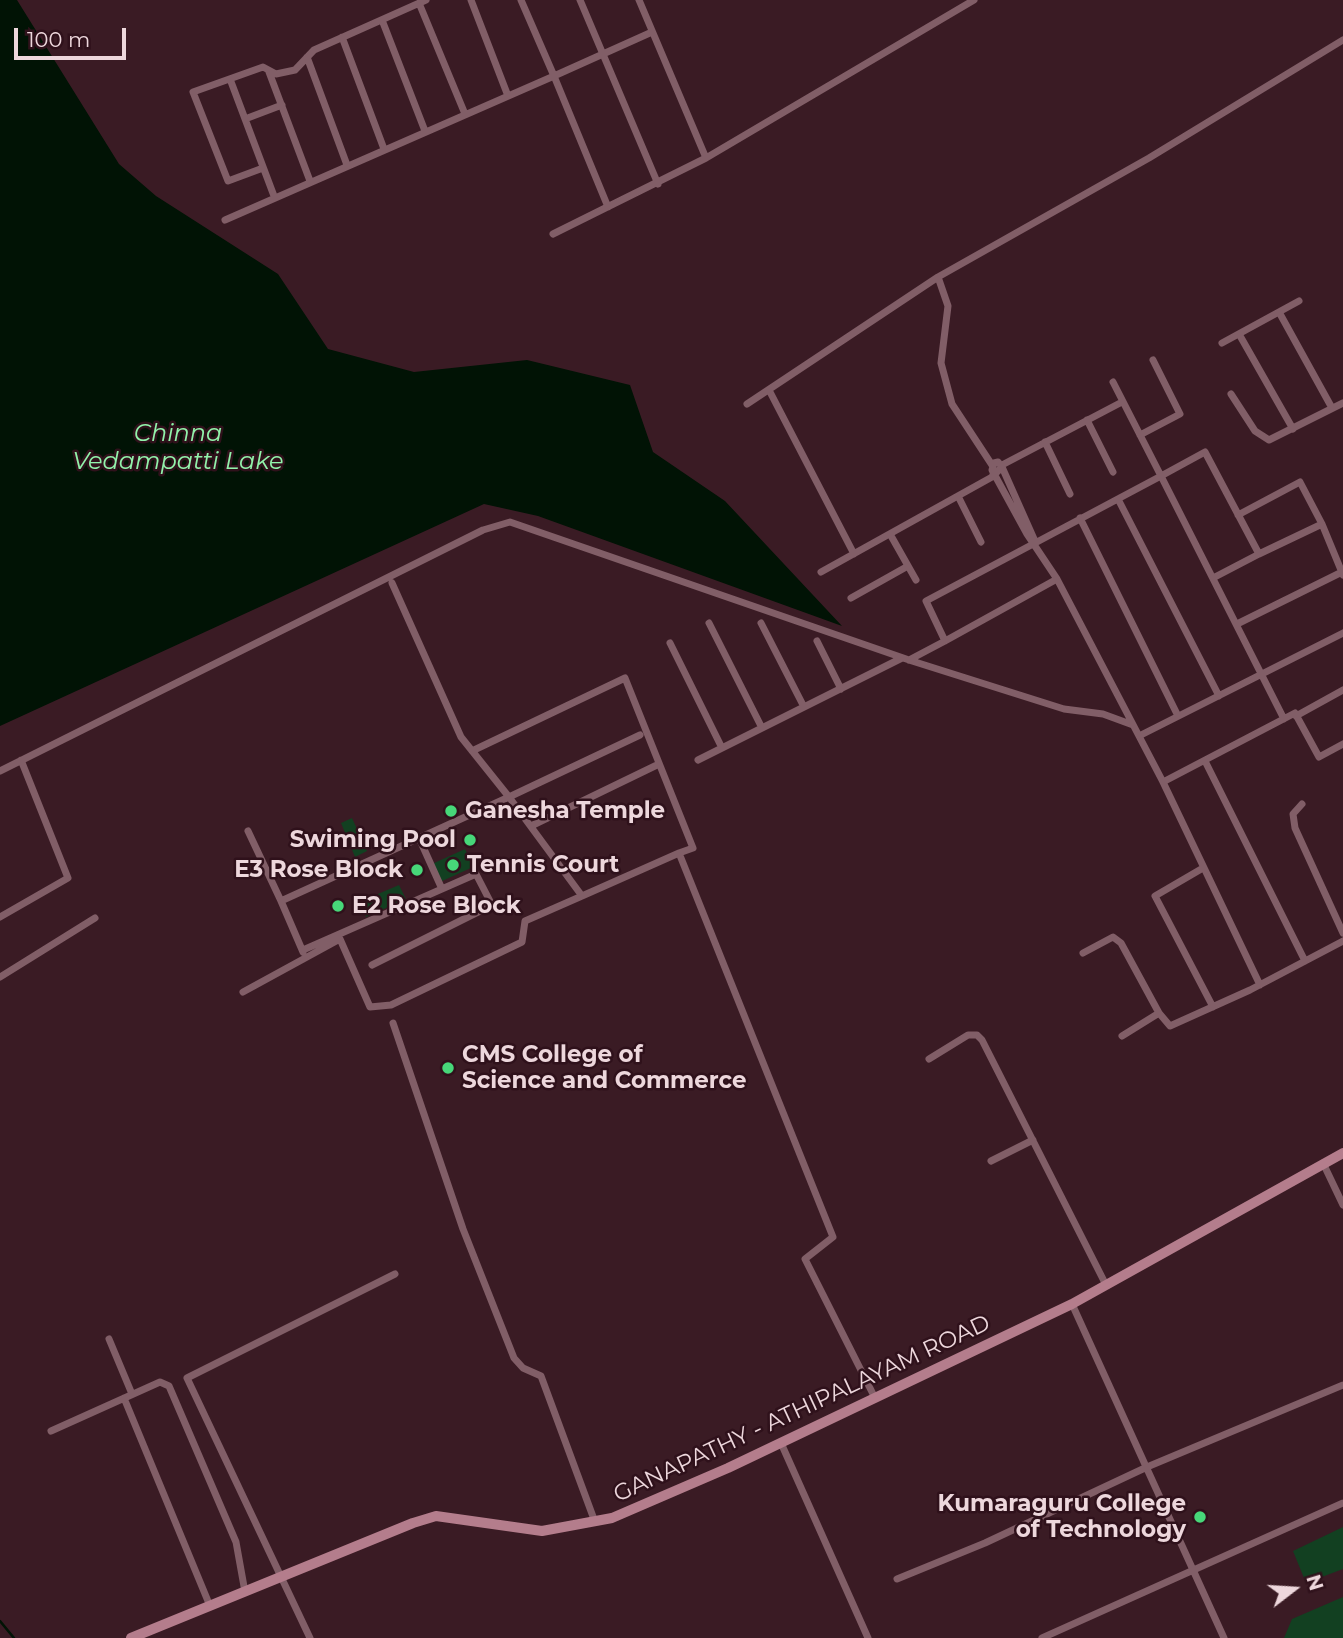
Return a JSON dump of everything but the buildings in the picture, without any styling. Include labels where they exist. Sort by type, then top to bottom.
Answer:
[{"type":"main road","name":"GANAPATHY - ATHIPALAYAM ROAD","points":[[131,1638],[436,1516],[542,1531],[595,1522],[651,1502],[1072,1304],[1343,1153]]},
{"type":"street","points":[[471,0],[508,96]]},
{"type":"street","points":[[521,0],[608,207]]},
{"type":"street","points":[[580,0],[658,184]]},
{"type":"street","points":[[639,0],[706,158]]},
{"type":"street","points":[[553,234],[706,158],[974,0]]},
{"type":"street","points":[[263,169],[228,181],[193,92],[263,67],[276,74],[295,70],[314,50],[422,1],[465,114]]},
{"type":"street","points":[[382,20],[425,131]]},
{"type":"street","points":[[225,220],[274,196],[652,32]]},
{"type":"street","points":[[342,37],[384,149]]},
{"type":"street","points":[[747,404],[938,276],[1149,158],[1343,40]]},
{"type":"street","points":[[307,57],[347,165]]},
{"type":"street","points":[[270,72],[310,181]]},
{"type":"street","points":[[230,79],[274,196]]},
{"type":"street","points":[[245,119],[282,105]]},
{"type":"street","points":[[938,276],[948,306],[941,363],[952,404],[997,468],[1031,528],[1035,544],[1057,579],[1163,782],[1260,985]]},
{"type":"street","points":[[1222,343],[1299,301]]},
{"type":"street","points":[[1279,312],[1332,408]]},
{"type":"street","points":[[1239,334],[1293,429]]},
{"type":"street","points":[[1140,435],[1180,414],[1153,360]]},
{"type":"street","points":[[1113,382],[1284,719]]},
{"type":"street","points":[[768,390],[854,554]]},
{"type":"street","points":[[1231,394],[1255,431],[1265,439],[1277,438],[1343,403]]},
{"type":"street","points":[[821,572],[992,477],[997,468],[1122,402]]},
{"type":"street","points":[[1087,420],[1112,471]]},
{"type":"street","points":[[1045,442],[1070,494]]},
{"type":"street","points":[[945,641],[926,601],[1205,452],[1259,554]]},
{"type":"street","points":[[1237,624],[1342,573],[1322,524],[1300,482],[1238,515]]},
{"type":"street","points":[[958,496],[981,542]]},
{"type":"street","points":[[1118,499],[1219,696]]},
{"type":"street","points":[[1080,518],[1178,716]]},
{"type":"street","points":[[0,771],[483,530],[510,522],[905,659],[1064,709],[1103,714],[1133,725]]},
{"type":"street","points":[[1213,578],[1322,524]]},
{"type":"street","points":[[890,534],[916,580]]},
{"type":"street","points":[[851,598],[908,566]]},
{"type":"street","points":[[698,760],[945,641],[1057,579]]},
{"type":"street","points":[[393,583],[461,737],[582,896]]},
{"type":"street","points":[[709,623],[762,728]]},
{"type":"street","points":[[761,623],[804,707]]},
{"type":"street","points":[[1139,736],[1343,633]]},
{"type":"street","points":[[817,641],[841,689]]},
{"type":"street","points":[[670,643],[722,748]]},
{"type":"street","points":[[304,954],[340,939],[370,1007],[391,1005],[522,942],[525,921],[692,848],[625,678],[472,751]]},
{"type":"street","points":[[1296,716],[1343,690]]},
{"type":"street","points":[[1163,782],[1295,713],[1319,757],[1343,744]]},
{"type":"street","points":[[281,901],[640,735]]},
{"type":"street","points":[[0,917],[64,883],[68,873],[21,760]]},
{"type":"street","points":[[1205,761],[1305,961]]},
{"type":"street","points":[[531,826],[659,764]]},
{"type":"street","points":[[1302,804],[1293,814],[1295,828],[1343,933]]},
{"type":"street","points":[[248,831],[304,954]]},
{"type":"street","points":[[419,838],[442,889]]},
{"type":"street","points":[[679,853],[833,1237],[804,1259],[874,1398]]},
{"type":"street","points":[[1203,868],[1155,896],[1213,1007]]},
{"type":"street","points":[[243,992],[304,954],[476,874],[492,905],[372,965]]},
{"type":"street","points":[[0,977],[95,918]]},
{"type":"street","points":[[1083,953],[1112,937],[1121,943],[1158,1013],[1170,1026],[1260,985],[1343,942]]},
{"type":"street","points":[[1122,1035],[1158,1013]]},
{"type":"street","points":[[393,1023],[463,1229],[514,1359],[523,1368],[541,1376],[595,1522]]},
{"type":"street","points":[[929,1059],[968,1035],[977,1035],[1106,1285]]},
{"type":"street","points":[[991,1161],[1033,1139]]},
{"type":"street","points":[[1323,1163],[1343,1205]]},
{"type":"street","points":[[310,1638],[187,1378],[396,1274]]},
{"type":"street","points":[[1072,1304],[1224,1638]]},
{"type":"street","points":[[109,1339],[132,1394]]},
{"type":"street","points":[[51,1431],[160,1382],[170,1386],[236,1542],[245,1592]]},
{"type":"street","points":[[897,1580],[985,1543],[1147,1467],[1343,1385]]},
{"type":"street","points":[[124,1398],[211,1606]]},
{"type":"street","points":[[781,1443],[868,1638]]},
{"type":"street","points":[[1045,1638],[1343,1503]]},
{"type":"green space","points":[[352,818],[367,851],[355,857],[341,823]]},
{"type":"green space","name":"Tennis Court","points":[[465,849],[473,867],[440,882],[432,864]]},
{"type":"green space","points":[[399,885],[406,899],[366,917],[359,902]]},
{"type":"green space","points":[[1343,1527],[1343,1569],[1306,1583],[1293,1551]]},
{"type":"green space","points":[[1343,1597],[1343,1638],[1284,1638],[1292,1619]]},
{"type":"water","name":"Chinna Vedampatti Lake","points":[[0,0],[17,0],[119,164],[156,196],[278,274],[328,349],[414,372],[527,360],[630,385],[653,452],[725,501],[842,626],[538,516],[484,504],[0,726]]},
{"type":"waterway","points":[[0,1621],[14,1638]]},
{"type":"place","name":"Ganesha Temple","points":[[451,811]]},
{"type":"place","name":"Swiming Pool","points":[[470,840]]},
{"type":"place","name":"Tennis Court","points":[[453,865]]},
{"type":"place","name":"E3 Rose Block","points":[[417,870]]},
{"type":"place","name":"E2 Rose Block","points":[[338,906]]},
{"type":"place","name":"CMS College of Science and Commerce","points":[[448,1068]]},
{"type":"place","name":"Kumaraguru College of Technology","points":[[1200,1517]]}]
